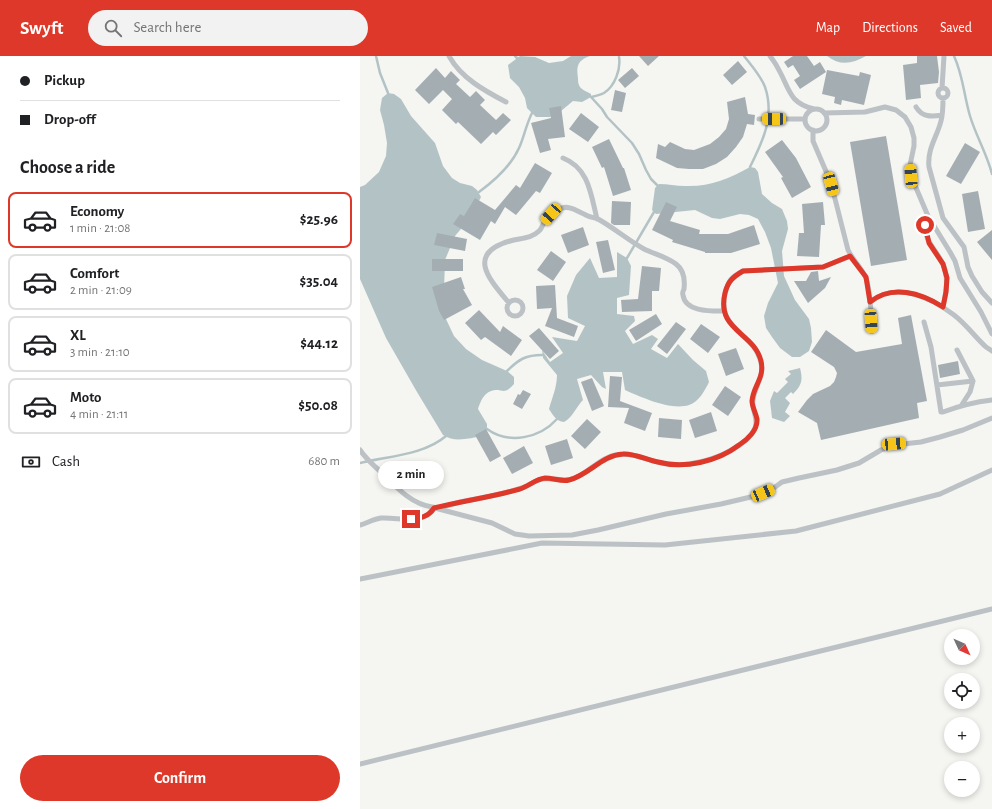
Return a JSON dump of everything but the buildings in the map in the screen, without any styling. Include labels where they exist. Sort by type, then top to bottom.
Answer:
[{"type":"lane","points":[[449,56],[453,63],[465,76],[506,102]]},
{"type":"lane","points":[[770,56],[781,73],[791,96],[798,102],[824,113],[865,112],[885,107],[896,110],[905,117],[911,127],[914,138],[910,165],[911,176],[928,216],[950,252],[960,278],[992,334]]},
{"type":"lane","points":[[944,56],[942,88],[939,89],[938,94],[940,98],[943,98],[942,115],[939,128],[932,143],[928,160],[943,218],[964,247],[966,260],[970,271],[982,292],[992,303]]},
{"type":"lane","points":[[916,107],[924,115],[930,117],[942,115]]},
{"type":"lane","points":[[814,109],[808,113],[805,119],[807,126],[813,130],[819,130],[824,126],[826,120],[824,113]]},
{"type":"lane","points":[[761,119],[805,119]]},
{"type":"lane","points":[[813,130],[813,141],[831,184],[850,256],[866,277],[870,302],[872,331]]},
{"type":"lane","points":[[563,158],[572,161],[587,181],[597,219]]},
{"type":"lane","points":[[509,303],[493,285],[486,273],[484,262],[489,253],[498,245],[512,240],[532,236],[540,230],[551,214],[561,208],[569,207],[584,215],[597,219],[641,247],[678,265],[685,279],[682,295],[687,303],[692,307],[713,311],[724,311]]},
{"type":"lane","points":[[928,216],[925,225],[929,243],[943,264],[947,278],[943,307]]},
{"type":"lane","points":[[360,525],[379,518],[421,518],[430,514],[434,508],[522,488],[546,478],[568,480],[575,478],[614,455],[624,453],[667,464],[680,465],[712,459],[738,446],[755,429],[757,420],[752,403],[754,391],[761,378],[763,368],[757,351],[749,341],[734,328],[724,311],[723,302],[728,282],[734,276],[743,271],[823,267],[850,256]]},
{"type":"lane","points":[[870,302],[879,296],[898,291],[913,293],[943,307],[954,315],[986,347],[992,351]]},
{"type":"lane","points":[[924,322],[930,347],[941,412],[980,401],[992,400]]},
{"type":"lane","points":[[957,350],[972,381],[970,392],[961,406]]},
{"type":"lane","points":[[937,385],[972,381]]},
{"type":"lane","points":[[360,450],[373,465],[407,496],[418,503],[492,523],[515,534],[529,536],[572,535],[755,496],[771,490],[782,482],[837,470],[859,462],[894,444],[922,442],[963,430],[992,418]]},
{"type":"lane","points":[[360,579],[542,543],[665,545],[796,531],[940,494],[992,470]]},
{"type":"lane","points":[[360,764],[992,609]]},
{"type":"shaded area","points":[[520,56],[535,57],[549,63],[563,61],[571,56],[590,56],[580,62],[577,70],[579,86],[591,94],[591,97],[582,102],[573,101],[561,111],[550,117],[536,117],[527,108],[525,98],[519,87],[510,78],[508,65]]},
{"type":"shaded area","points":[[827,56],[866,56],[856,61],[841,63]]},
{"type":"shaded area","points":[[388,93],[394,94],[401,99],[411,116],[435,143],[443,166],[452,178],[460,183],[472,186],[477,190],[481,197],[471,217],[455,236],[445,260],[444,291],[446,319],[454,336],[466,349],[482,360],[507,371],[514,377],[514,384],[508,390],[493,390],[482,399],[478,409],[487,424],[487,429],[483,436],[467,439],[452,439],[443,435],[386,338],[360,279],[360,187],[365,185],[379,172],[386,156],[387,143],[380,110],[382,98]]},
{"type":"shaded area","points":[[750,167],[755,168],[758,172],[762,194],[782,209],[787,221],[788,229],[782,251],[784,276],[795,300],[809,319],[811,328],[812,342],[809,351],[800,357],[792,357],[780,348],[766,328],[764,316],[768,303],[778,283],[771,248],[758,219],[749,215],[740,214],[720,219],[712,218],[695,210],[656,214],[652,210],[655,188],[659,184],[694,186],[711,184],[727,179]]},
{"type":"shaded area","points":[[617,252],[627,258],[631,266],[629,295],[617,298],[617,314],[634,316],[635,321],[625,331],[633,344],[652,335],[658,339],[651,349],[667,358],[678,344],[706,371],[709,382],[706,389],[696,401],[689,405],[674,406],[665,405],[625,390],[622,372],[603,372],[606,389],[602,387],[591,375],[577,379],[583,400],[570,417],[564,422],[555,417],[549,409],[557,375],[543,358],[542,350],[550,362],[563,353],[552,337],[577,341],[585,326],[568,318],[567,296],[576,275],[590,258],[599,278],[617,277]]},
{"type":"shaded area","points":[[800,368],[800,385],[793,394],[791,392],[785,398],[790,403],[785,412],[790,416],[784,422],[772,418],[770,401],[774,391],[777,393],[788,382],[785,379],[791,374],[788,371]]},
{"type":"waterway","points":[[376,56],[380,73],[388,93]]},
{"type":"waterway","points":[[744,56],[756,71],[765,87],[769,108],[763,138],[750,167]]},
{"type":"waterway","points":[[954,56],[970,116],[992,174]]},
{"type":"waterway","points":[[619,57],[619,67],[614,82],[604,93],[591,97],[607,117],[632,143],[651,179],[658,186]]},
{"type":"waterway","points":[[479,192],[496,178],[516,155],[532,113]]},
{"type":"waterway","points":[[627,258],[654,212]]},
{"type":"waterway","points":[[507,371],[523,358],[542,355]]},
{"type":"waterway","points":[[487,429],[505,437],[524,437],[542,431],[557,419]]},
{"type":"waterway","points":[[360,463],[417,451],[446,436]]},
{"type":"route","points":[[411,519],[421,518],[430,514],[434,508],[522,488],[546,478],[568,480],[575,478],[614,455],[624,453],[667,464],[680,465],[712,459],[738,446],[755,429],[757,420],[752,403],[754,391],[761,378],[763,368],[757,351],[749,341],[734,328],[724,311],[723,302],[728,282],[734,276],[743,271],[823,267],[850,256],[866,277],[870,302],[874,298],[884,294],[898,291],[913,293],[943,307],[947,278],[943,264],[929,243],[925,225]]}]
